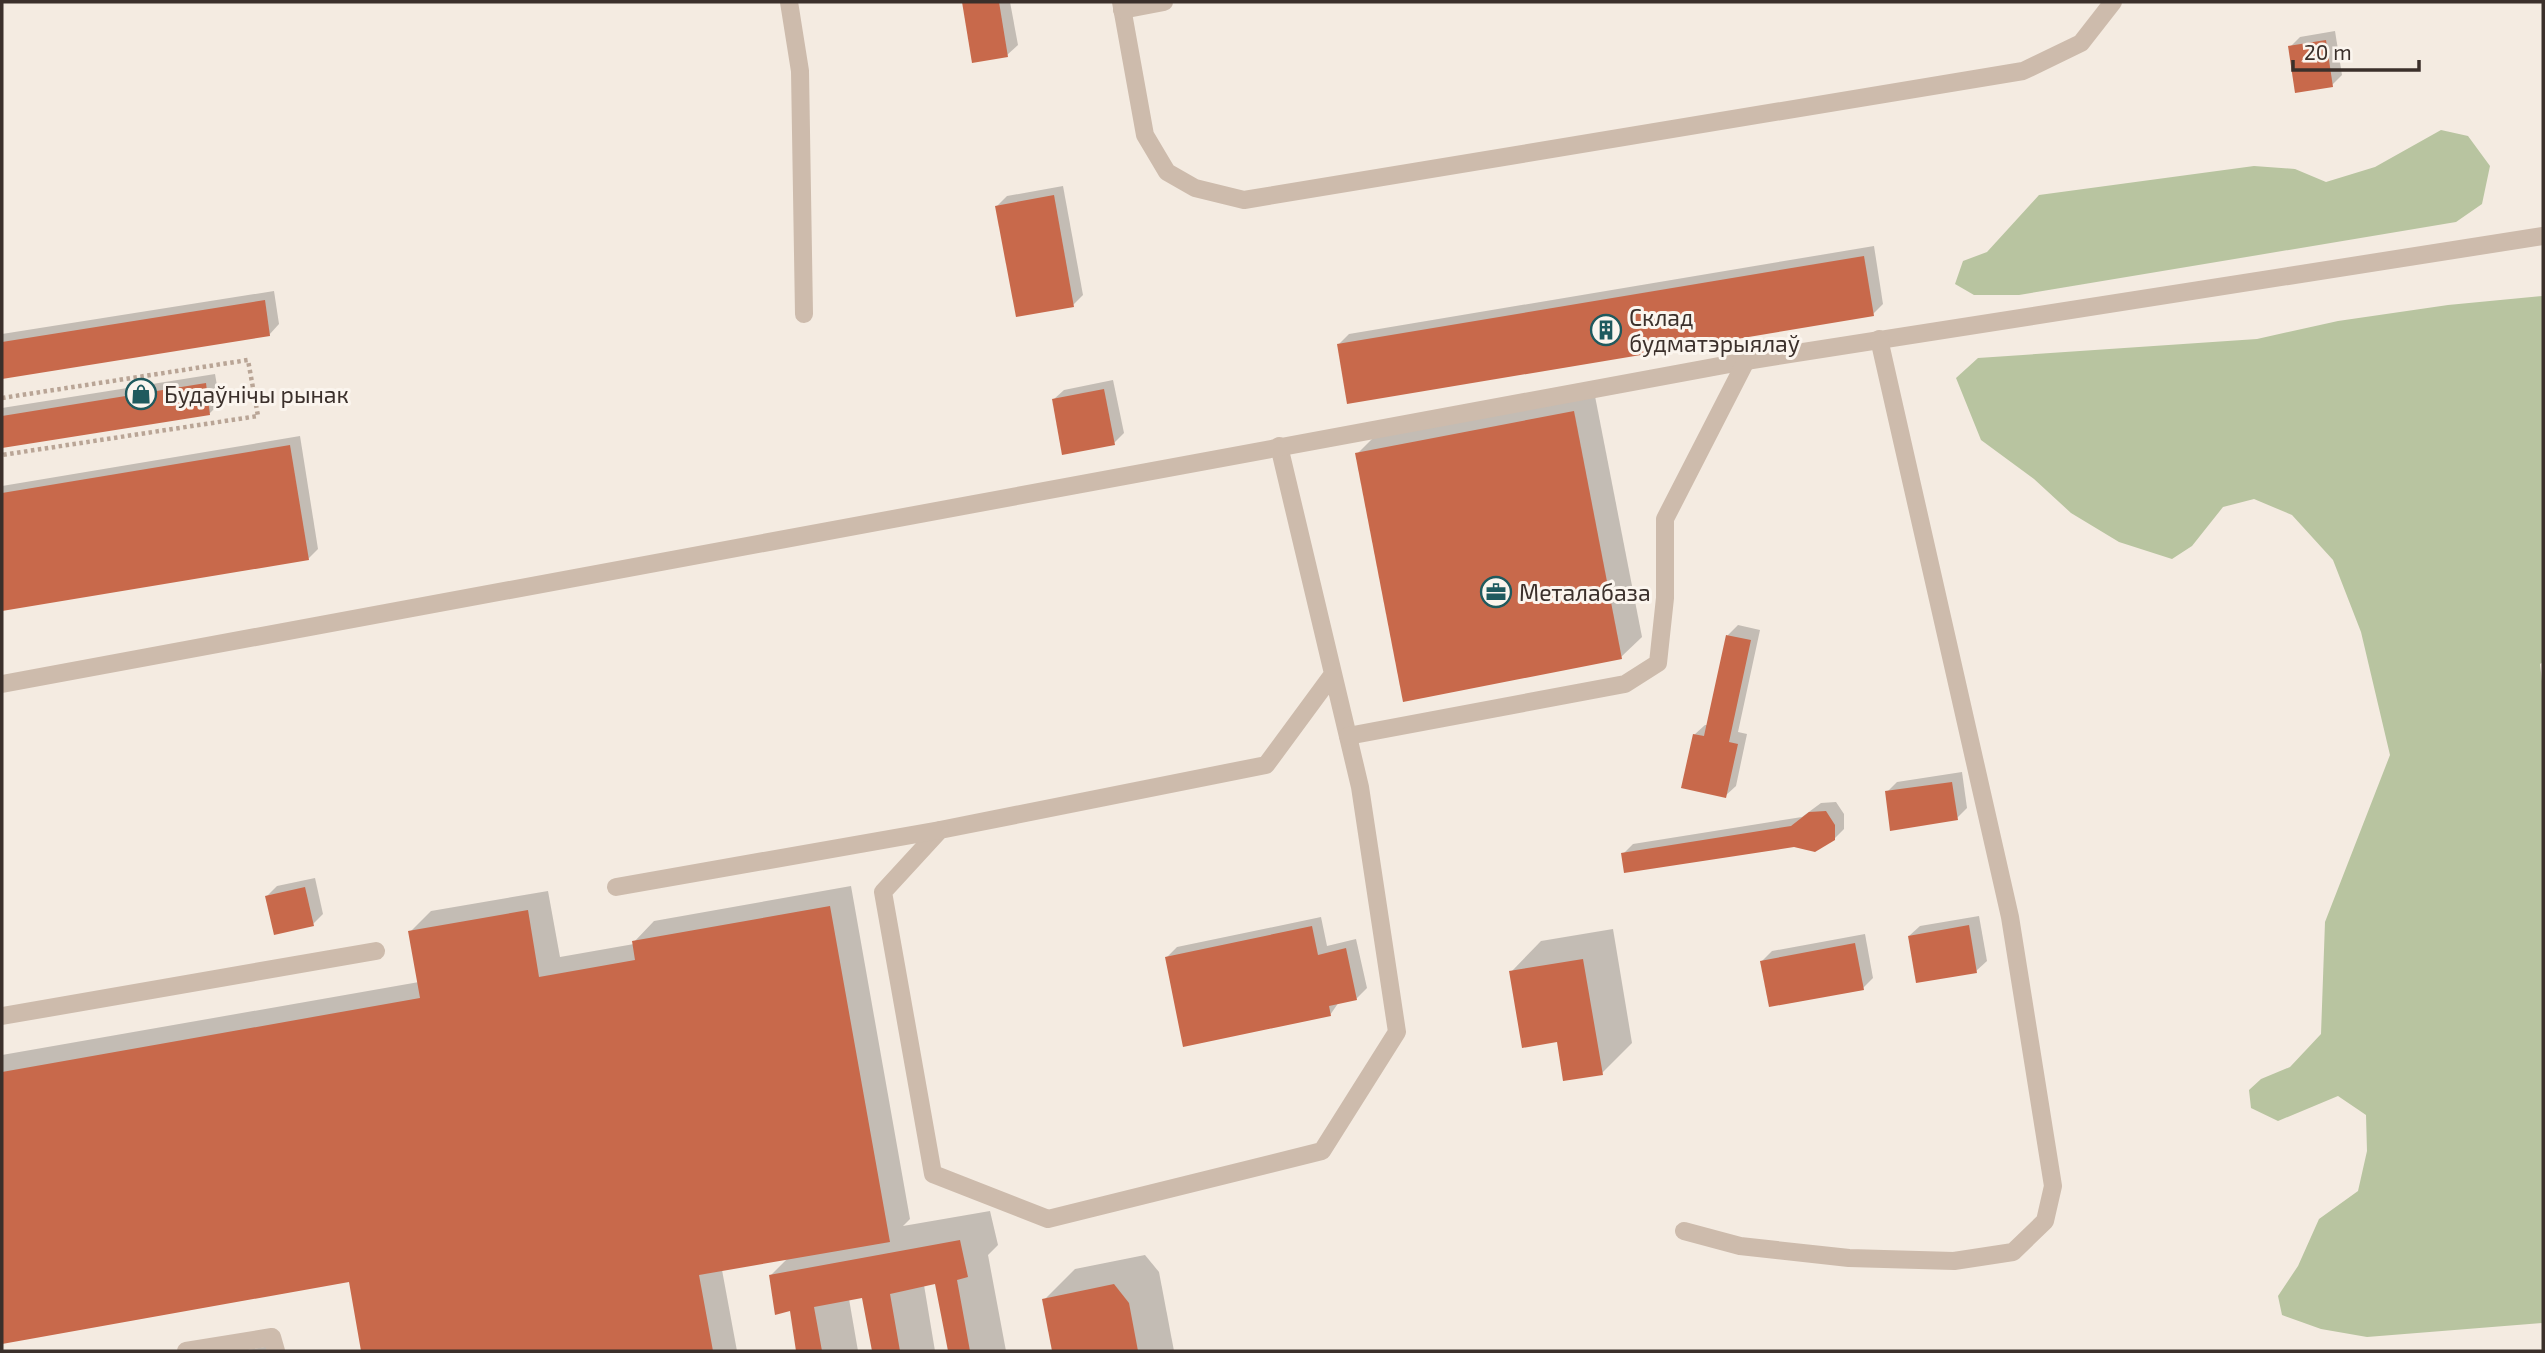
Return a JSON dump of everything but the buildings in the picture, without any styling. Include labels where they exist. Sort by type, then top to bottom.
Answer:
[{"type":"lane","points":[[789,2],[800,71],[804,314]]},
{"type":"lane","points":[[1164,2],[1121,6],[1145,135],[1167,172],[1195,188],[1244,200],[2023,71],[2081,43],[2113,2]]},
{"type":"lane","points":[[2,684],[1746,361],[2543,236]]},
{"type":"lane","points":[[1684,1231],[1740,1246],[1849,1258],[1954,1261],[2012,1252],[2045,1222],[2053,1186],[2010,917],[1879,339]]},
{"type":"lane","points":[[1348,736],[1625,684],[1658,663],[1665,598],[1665,519],[1746,361]]},
{"type":"lane","points":[[940,830],[883,892],[933,1174],[1048,1219],[1322,1151],[1397,1032],[1360,787],[1279,446]]},
{"type":"lane","points":[[616,887],[940,830],[1266,765],[1333,674]]},
{"type":"lane","points":[[2,1016],[376,951]]},
{"type":"lane","points":[[186,1351],[272,1337],[276,1351]]},
{"type":"path","points":[[2,398],[248,360],[258,416],[2,455]]},
{"type":"green space","points":[[2441,130],[2468,136],[2490,166],[2482,204],[2456,222],[2019,295],[1974,295],[1955,284],[1963,261],[1987,252],[2039,195],[2254,166],[2295,169],[2326,182],[2375,167]]},
{"type":"green space","points":[[2543,296],[2543,662],[2540,664],[2543,690],[2543,1323],[2367,1337],[2321,1329],[2282,1315],[2278,1296],[2298,1266],[2319,1219],[2358,1191],[2367,1151],[2366,1115],[2338,1096],[2278,1121],[2251,1108],[2249,1090],[2261,1079],[2290,1067],[2321,1034],[2325,922],[2390,755],[2361,632],[2333,560],[2292,515],[2254,499],[2223,507],[2192,546],[2172,559],[2119,542],[2071,513],[2034,479],[1981,440],[1956,378],[1978,358],[2257,339],[2338,321],[2448,305]]},
{"type":"place","name":"Склад будматэрыялаў","points":[[1606,330]]},
{"type":"place","name":"Будаўнічы рынак","points":[[141,394]]},
{"type":"place","name":"Металабаза","points":[[1496,592]]}]
